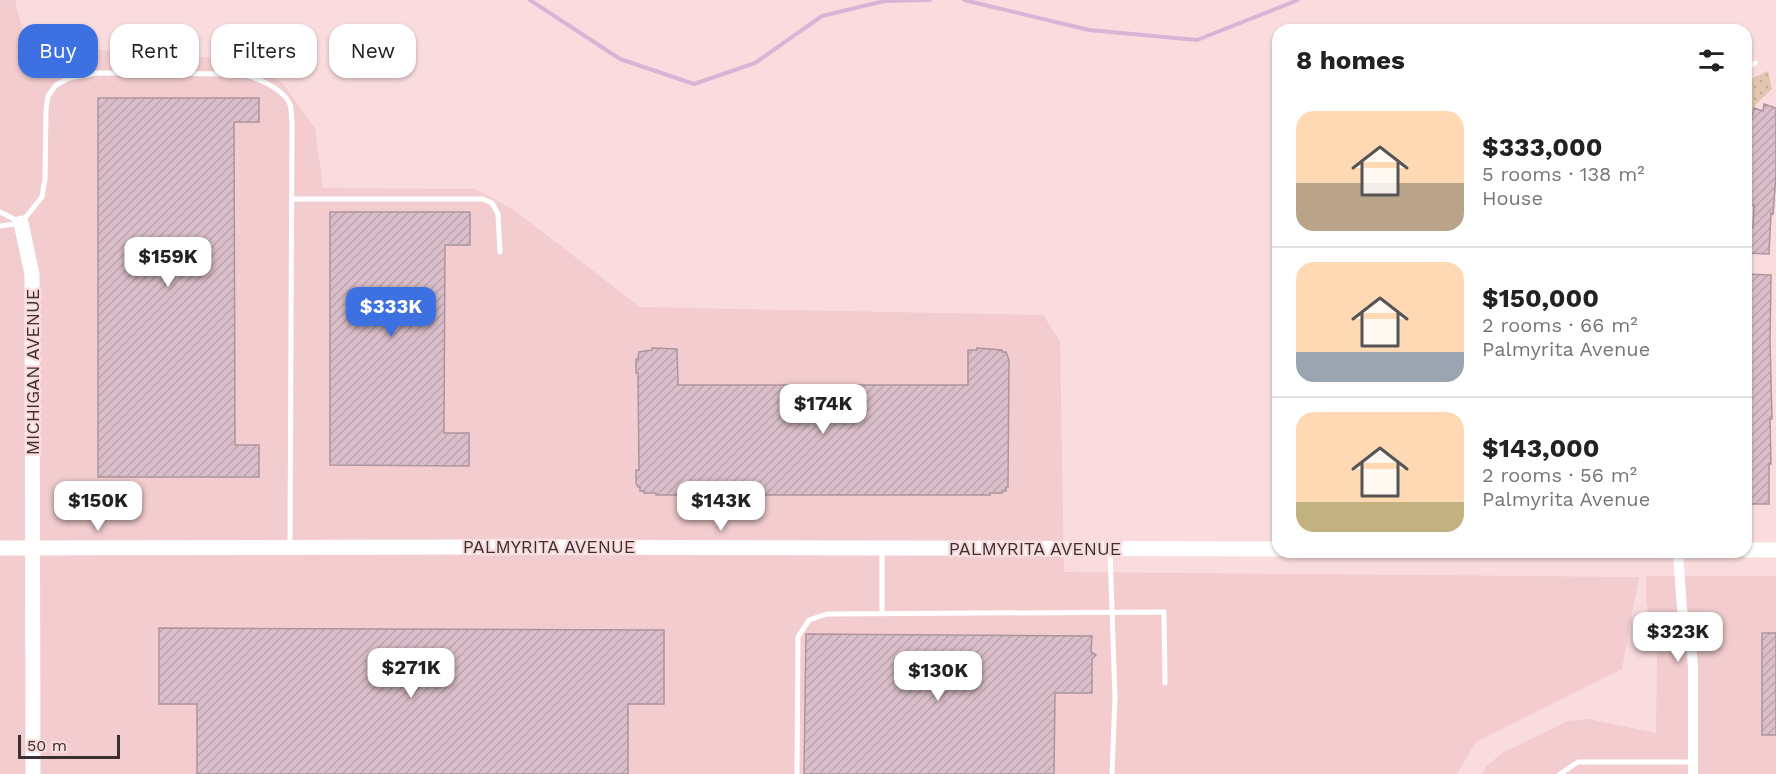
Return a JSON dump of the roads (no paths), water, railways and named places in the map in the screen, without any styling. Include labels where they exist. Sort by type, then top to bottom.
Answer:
[{"type":"street","name":"MICHIGAN AVENUE","points":[[21,223],[32,274],[33,774]]},
{"type":"street","name":"PALMYRITA AVENUE","points":[[0,548],[1272,549]]},
{"type":"street","points":[[1752,550],[1776,550]]},
{"type":"street","points":[[1678,558],[1682,609],[1691,645],[1693,666],[1693,774]]},
{"type":"lane","points":[[0,226],[21,223],[38,204],[44,188],[48,96],[56,85],[69,78],[84,74],[242,74],[264,82],[283,96],[291,109],[290,547]]},
{"type":"lane","points":[[292,199],[483,199],[492,202],[498,214],[500,252]]},
{"type":"lane","points":[[0,212],[21,223]]},
{"type":"lane","points":[[882,549],[882,614]]},
{"type":"lane","points":[[1110,549],[1115,697],[1112,774]]},
{"type":"lane","points":[[797,774],[798,637],[809,620],[827,614],[1164,612],[1165,683]]},
{"type":"lane","points":[[1560,774],[1578,762],[1693,762]]},
{"type":"waterway","points":[[530,0],[620,59],[694,84],[755,63],[822,16],[884,1],[930,0]]},
{"type":"waterway","points":[[964,0],[1089,30],[1197,40],[1298,0]]}]
